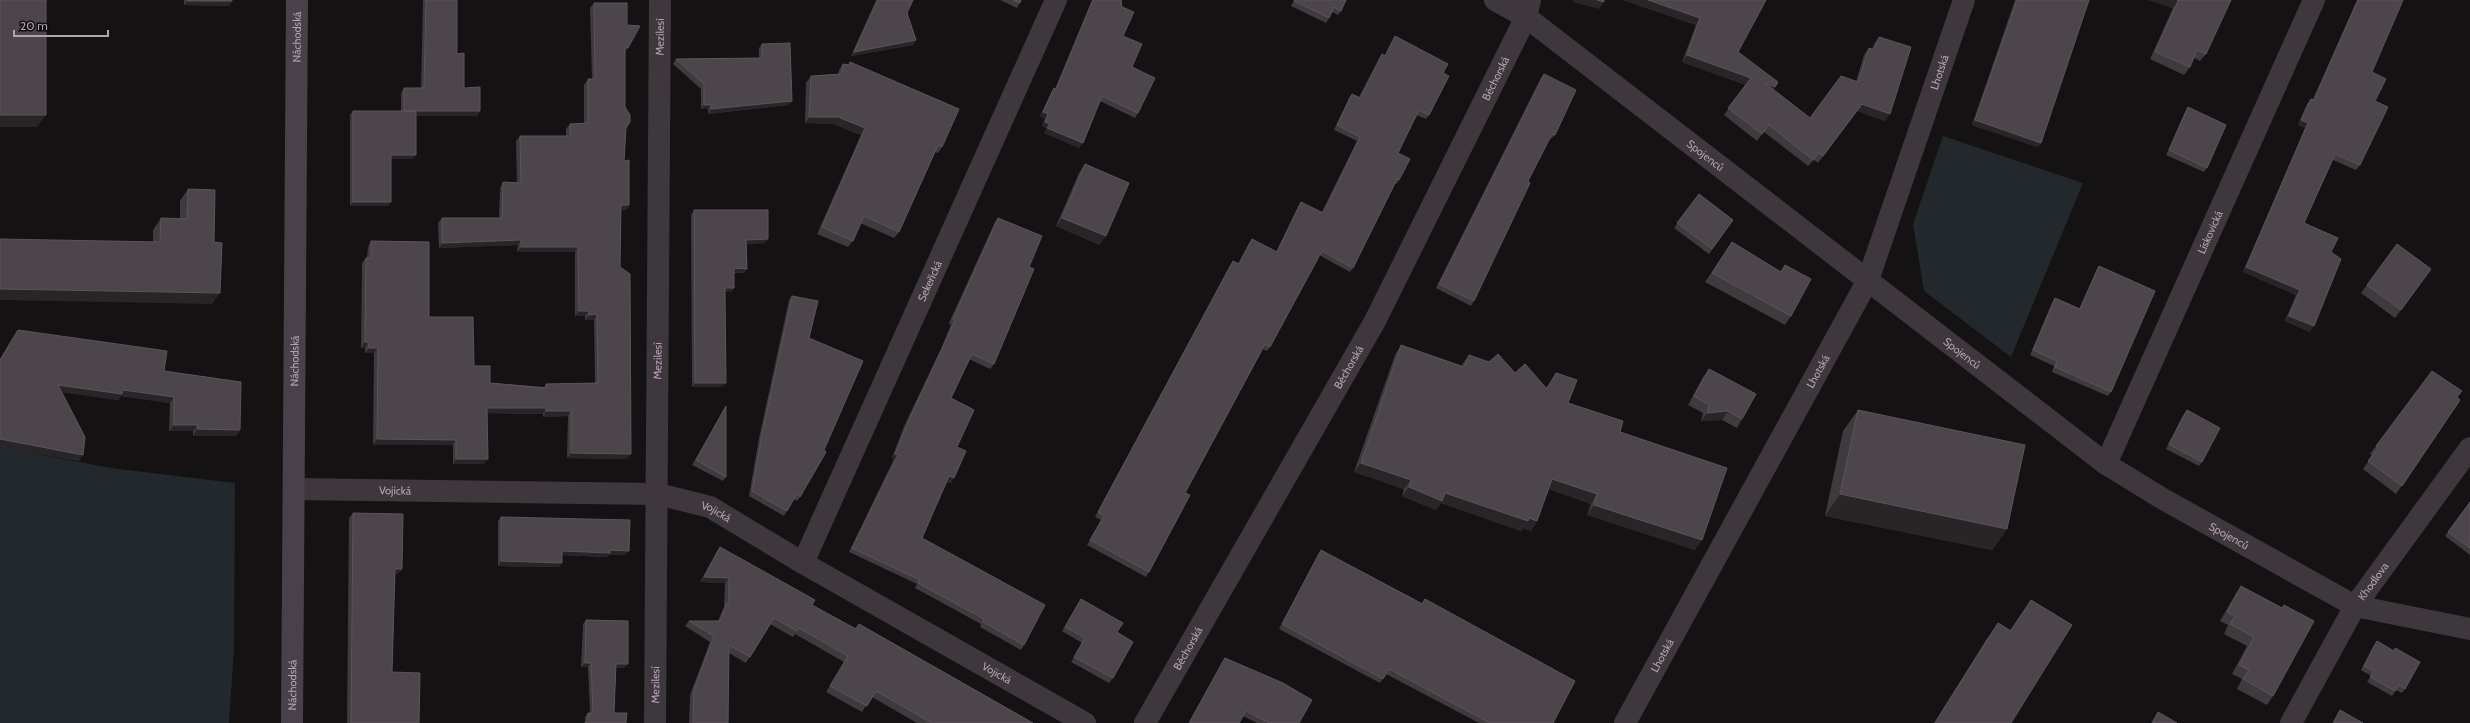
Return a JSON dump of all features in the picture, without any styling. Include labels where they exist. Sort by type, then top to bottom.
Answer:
[{"type":"main road","name":"Náchodská","points":[[292,723],[297,0]]},
{"type":"street","name":"Mezilesí","points":[[655,723],[658,494],[660,0]]},
{"type":"street","name":"Sekeřická","points":[[802,563],[1056,0]]},
{"type":"street","name":"Spojenců","points":[[1495,0],[1528,8],[1868,280],[2106,464],[2162,499],[2355,606],[2470,629]]},
{"type":"street","name":"Lhotská","points":[[1625,723],[1868,280],[1964,0]]},
{"type":"street","name":"Lískovická","points":[[2106,464],[2314,0]]},
{"type":"street","name":"Běchorská","points":[[1145,723],[1375,321],[1528,8]]},
{"type":"street","name":"Khodlova","points":[[2291,723],[2355,606],[2470,448]]},
{"type":"street","name":"Vojická","points":[[294,489],[658,494],[710,507],[802,563],[1084,723]]},
{"type":"shaded area","points":[[1943,136],[2083,183],[2011,357],[1924,291],[1913,224]]},
{"type":"shaded area","points":[[0,447],[111,468],[235,483],[234,650],[229,723],[0,723]]},
{"type":"building","points":[[0,0],[46,0],[46,115],[0,115]]},
{"type":"building","points":[[232,0],[232,1],[188,1]]},
{"type":"building","points":[[426,0],[457,0],[457,54],[464,53],[464,88],[480,87],[480,111],[404,111],[404,88],[424,88]]},
{"type":"building","points":[[878,0],[913,0],[907,13],[916,40],[854,52]]},
{"type":"building","points":[[1013,0],[1021,0],[1020,3]]},
{"type":"building","points":[[1093,0],[1121,0],[1122,7],[1134,12],[1123,36],[1142,44],[1132,67],[1155,78],[1138,113],[1102,96],[1083,143],[1047,128],[1050,124],[1045,122],[1048,114],[1043,112],[1054,88],[1056,89]]},
{"type":"building","points":[[1346,0],[1341,11],[1334,7],[1329,18],[1294,1]]},
{"type":"building","points":[[1648,0],[1766,0],[1738,52],[1778,82],[1775,87],[1765,83],[1810,118],[1841,76],[1858,82],[1869,48],[1874,50],[1879,37],[1911,47],[1890,114],[1862,104],[1823,156],[1819,153],[1813,160],[1769,125],[1762,134],[1728,108],[1751,78],[1687,55],[1700,18]]},
{"type":"building","points":[[2017,0],[2089,0],[2041,143],[1975,120]]},
{"type":"building","points":[[2177,0],[2231,0],[2206,54],[2197,50],[2190,67],[2155,52],[2178,1]]},
{"type":"building","points":[[2358,0],[2403,0],[2372,72],[2386,79],[2375,101],[2388,107],[2360,165],[2335,154],[2304,223],[2338,238],[2331,252],[2341,259],[2314,326],[2289,316],[2300,290],[2246,267],[2308,123],[2301,120],[2311,99],[2314,100]]},
{"type":"building","points":[[594,3],[627,3],[627,25],[640,26],[628,48],[625,48],[625,107],[630,115],[630,122],[626,128],[624,161],[629,160],[629,205],[621,205],[620,267],[630,274],[631,454],[571,453],[571,411],[546,411],[546,408],[487,408],[488,459],[456,459],[456,440],[377,439],[378,348],[369,348],[368,342],[365,342],[366,258],[371,258],[371,241],[429,242],[429,317],[473,317],[474,366],[490,366],[490,383],[546,388],[546,384],[598,383],[597,314],[589,315],[589,311],[579,311],[578,247],[521,247],[521,240],[442,243],[442,218],[502,218],[503,182],[521,183],[520,136],[570,136],[570,124],[588,123],[588,79],[595,79]]},
{"type":"building","points":[[1395,36],[1448,64],[1443,73],[1449,76],[1429,115],[1419,110],[1398,153],[1410,159],[1399,180],[1397,179],[1353,268],[1322,251],[1270,347],[1265,344],[1185,493],[1190,495],[1149,572],[1090,540],[1104,516],[1098,512],[1233,261],[1239,264],[1252,239],[1277,252],[1301,202],[1323,213],[1360,137],[1337,125],[1352,94],[1360,98],[1382,54],[1385,56]]},
{"type":"building","points":[[790,43],[792,101],[711,109],[711,105],[704,105],[704,84],[676,59],[762,58],[762,44]]},
{"type":"building","points":[[850,62],[959,109],[942,147],[938,145],[899,232],[864,216],[853,241],[822,227],[865,128],[838,117],[809,117],[811,76],[841,74],[843,64],[849,65]]},
{"type":"building","points":[[1544,74],[1576,90],[1555,135],[1552,134],[1528,181],[1530,183],[1474,301],[1439,284]]},
{"type":"building","points":[[2188,107],[2226,125],[2207,168],[2169,150]]},
{"type":"building","points":[[353,111],[416,111],[416,155],[391,155],[391,202],[353,202]]},
{"type":"building","points":[[1085,164],[1129,183],[1106,236],[1062,218]]},
{"type":"building","points":[[188,189],[215,190],[214,242],[222,243],[220,293],[0,289],[0,239],[160,242],[161,218],[187,219]]},
{"type":"building","points":[[1699,194],[1733,220],[1712,249],[1677,223]]},
{"type":"building","points":[[694,210],[768,210],[768,239],[746,240],[747,269],[734,268],[734,288],[725,288],[726,383],[695,383]]},
{"type":"building","points":[[998,218],[1042,236],[1029,267],[1034,269],[994,364],[972,354],[951,398],[974,410],[957,447],[966,451],[954,478],[949,476],[922,538],[1045,605],[1024,645],[983,622],[984,619],[918,583],[920,580],[852,548],[898,455],[895,454],[909,420],[955,320],[953,319]]},
{"type":"building","points":[[1732,242],[1781,272],[1785,265],[1811,279],[1791,316],[1712,273]]},
{"type":"building","points":[[2397,244],[2431,269],[2401,310],[2367,285]]},
{"type":"building","points":[[2099,266],[2155,291],[2111,392],[2055,367],[2057,361],[2033,350],[2055,298],[2080,309]]},
{"type":"building","points":[[792,296],[818,301],[809,338],[863,361],[824,450],[826,452],[800,497],[797,494],[787,511],[752,491],[762,434]]},
{"type":"building","points":[[18,330],[167,351],[164,371],[241,382],[240,430],[197,429],[198,425],[174,425],[174,397],[123,390],[122,394],[58,385],[85,437],[83,455],[0,439],[0,360]]},
{"type":"building","points":[[1401,345],[1464,367],[1469,355],[1489,362],[1498,354],[1515,373],[1525,364],[1547,389],[1556,373],[1577,380],[1568,403],[1623,421],[1620,432],[1727,468],[1702,540],[1594,505],[1597,494],[1552,479],[1537,521],[1529,518],[1528,521],[1445,493],[1442,501],[1409,487],[1411,480],[1361,463]]},
{"type":"building","points":[[1709,369],[1756,394],[1742,419],[1728,411],[1707,413],[1709,405],[1694,396]]},
{"type":"building","points":[[2432,371],[2462,391],[2457,397],[2460,400],[2402,486],[2368,461],[2378,448],[2376,446]]},
{"type":"building","points":[[726,406],[726,477],[696,460]]},
{"type":"building","points":[[1858,410],[2025,445],[2007,529],[1840,494]]},
{"type":"building","points":[[2187,410],[2220,428],[2202,462],[2169,444]]},
{"type":"building","points":[[2470,502],[2470,548],[2448,532]]},
{"type":"building","points":[[353,513],[403,514],[402,569],[395,569],[392,672],[420,673],[419,723],[351,723]]},
{"type":"building","points":[[501,517],[630,520],[629,551],[610,550],[610,553],[562,551],[562,563],[501,561]]},
{"type":"building","points":[[720,547],[815,600],[812,605],[856,629],[859,624],[1033,723],[932,723],[876,691],[867,706],[830,686],[848,656],[799,628],[797,631],[774,618],[750,657],[729,645],[728,723],[693,723],[694,689],[714,636],[689,621],[720,621],[727,603],[729,604],[729,578],[704,577]]},
{"type":"building","points":[[1321,550],[1422,604],[1425,599],[1575,681],[1553,723],[1490,723],[1389,669],[1383,679],[1282,624]]},
{"type":"building","points":[[2241,586],[2282,608],[2284,605],[2314,621],[2273,696],[2243,679],[2249,670],[2239,665],[2254,637],[2230,624],[2235,616],[2227,612]]},
{"type":"building","points":[[1081,599],[1123,623],[1117,632],[1133,642],[1113,678],[1074,657],[1085,638],[1065,627]]},
{"type":"building","points":[[2031,600],[2072,625],[2011,723],[1935,723],[1998,623],[2011,631]]},
{"type":"building","points":[[586,620],[628,621],[628,664],[616,664],[614,713],[627,713],[626,723],[585,723],[587,722],[588,713],[593,713],[591,663],[585,663]]},
{"type":"building","points":[[2377,641],[2394,651],[2395,648],[2420,662],[2405,689],[2399,685],[2395,691],[2370,677],[2374,671],[2364,666]]},
{"type":"building","points":[[1225,658],[1283,683],[1312,700],[1299,723],[1269,723],[1246,711],[1239,723],[1189,723]]},
{"type":"building","points":[[2340,710],[2363,723],[2333,723]]},
{"type":"building","points":[[2158,712],[2177,723],[2152,723]]}]
